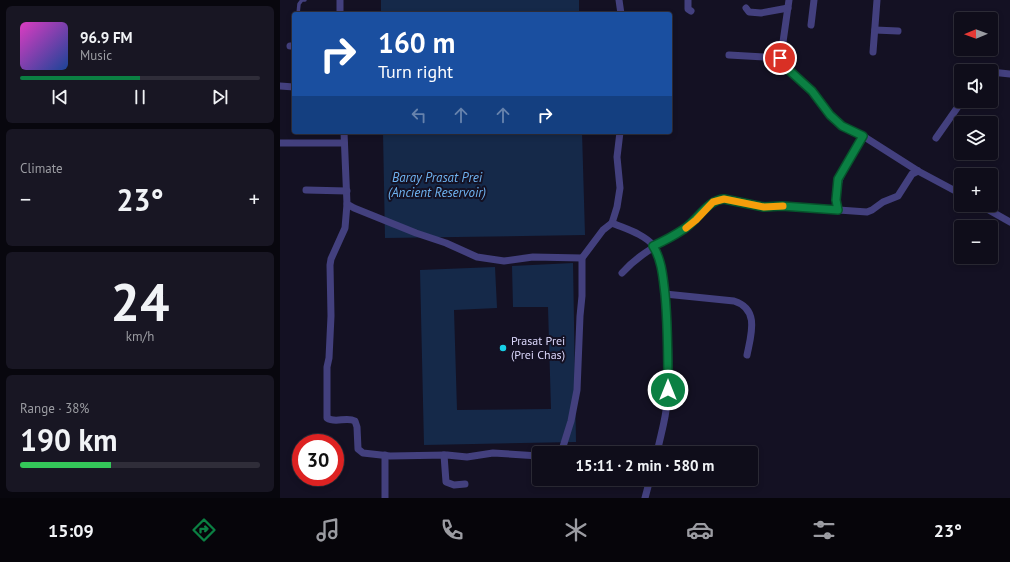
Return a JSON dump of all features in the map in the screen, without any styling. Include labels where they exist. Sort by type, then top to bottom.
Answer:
[{"type":"street","points":[[340,0],[340,12]]},
{"type":"street","points":[[619,0],[622,12]]},
{"type":"street","points":[[688,0],[688,9],[691,11]]},
{"type":"street","points":[[811,25],[814,0]]},
{"type":"street","points":[[873,52],[877,0]]},
{"type":"street","points":[[746,8],[749,12],[756,14],[789,4],[783,42],[779,55],[780,62],[812,91],[830,115],[842,126],[863,136],[954,190]]},
{"type":"street","points":[[875,30],[898,31]]},
{"type":"street","points":[[729,55],[780,58]]},
{"type":"street","points":[[998,73],[1010,74]]},
{"type":"street","points":[[280,86],[292,87]]},
{"type":"street","points":[[936,138],[957,108]]},
{"type":"street","points":[[344,134],[347,204],[345,228],[331,259],[332,316],[327,367],[327,418],[332,421],[353,419],[356,422],[357,427],[358,449],[363,453],[385,456],[444,455],[467,458],[493,454],[532,456]]},
{"type":"street","points":[[564,446],[571,421],[577,390],[582,296],[582,258],[603,230],[612,223],[617,207],[620,188],[617,157],[620,134]]},
{"type":"street","points":[[838,210],[836,200],[838,179],[863,136]]},
{"type":"street","points":[[280,143],[344,142]]},
{"type":"street","points":[[622,272],[638,257],[653,246],[685,229],[713,202],[719,199],[764,207],[782,206],[862,212],[872,210],[883,202],[898,196],[912,174],[918,170]]},
{"type":"street","points":[[306,190],[347,191]]},
{"type":"street","points":[[347,204],[416,233],[446,243],[477,257],[504,261],[533,256],[582,258]]},
{"type":"street","points":[[992,212],[1010,222]]},
{"type":"street","points":[[612,223],[644,237],[653,246],[657,251],[663,278],[668,327],[668,390],[667,405],[658,446]]},
{"type":"street","points":[[665,294],[734,301],[746,306],[752,320],[747,355]]},
{"type":"street","points":[[444,455],[446,482],[454,485],[465,484]]},
{"type":"street","points":[[385,456],[385,498]]},
{"type":"street","points":[[645,498],[648,486]]},
{"type":"lane","points":[[298,12],[299,4],[302,0],[305,0]]},
{"type":"water","points":[[381,0],[579,0],[579,12],[381,12]]},
{"type":"water","name":"Baray Prasat Prei (Ancient Reservoir)","points":[[383,134],[582,134],[585,235],[385,238]]},
{"type":"water","points":[[573,263],[576,442],[424,445],[420,270],[495,267],[497,308],[454,310],[457,410],[551,409],[548,307],[513,307],[512,266]]},
{"type":"slow traffic","points":[[686,228],[713,202],[719,199],[764,207],[783,206]]},
{"type":"place","name":"Prasat Prei (Prei Chas)","points":[[503,348]]},
{"type":"route","points":[[668,390],[668,327],[663,278],[657,251],[653,246],[685,229],[713,202],[719,199],[764,207],[782,206],[838,210],[836,200],[838,179],[863,136],[842,126],[830,115],[812,91],[780,62],[780,58]]}]
